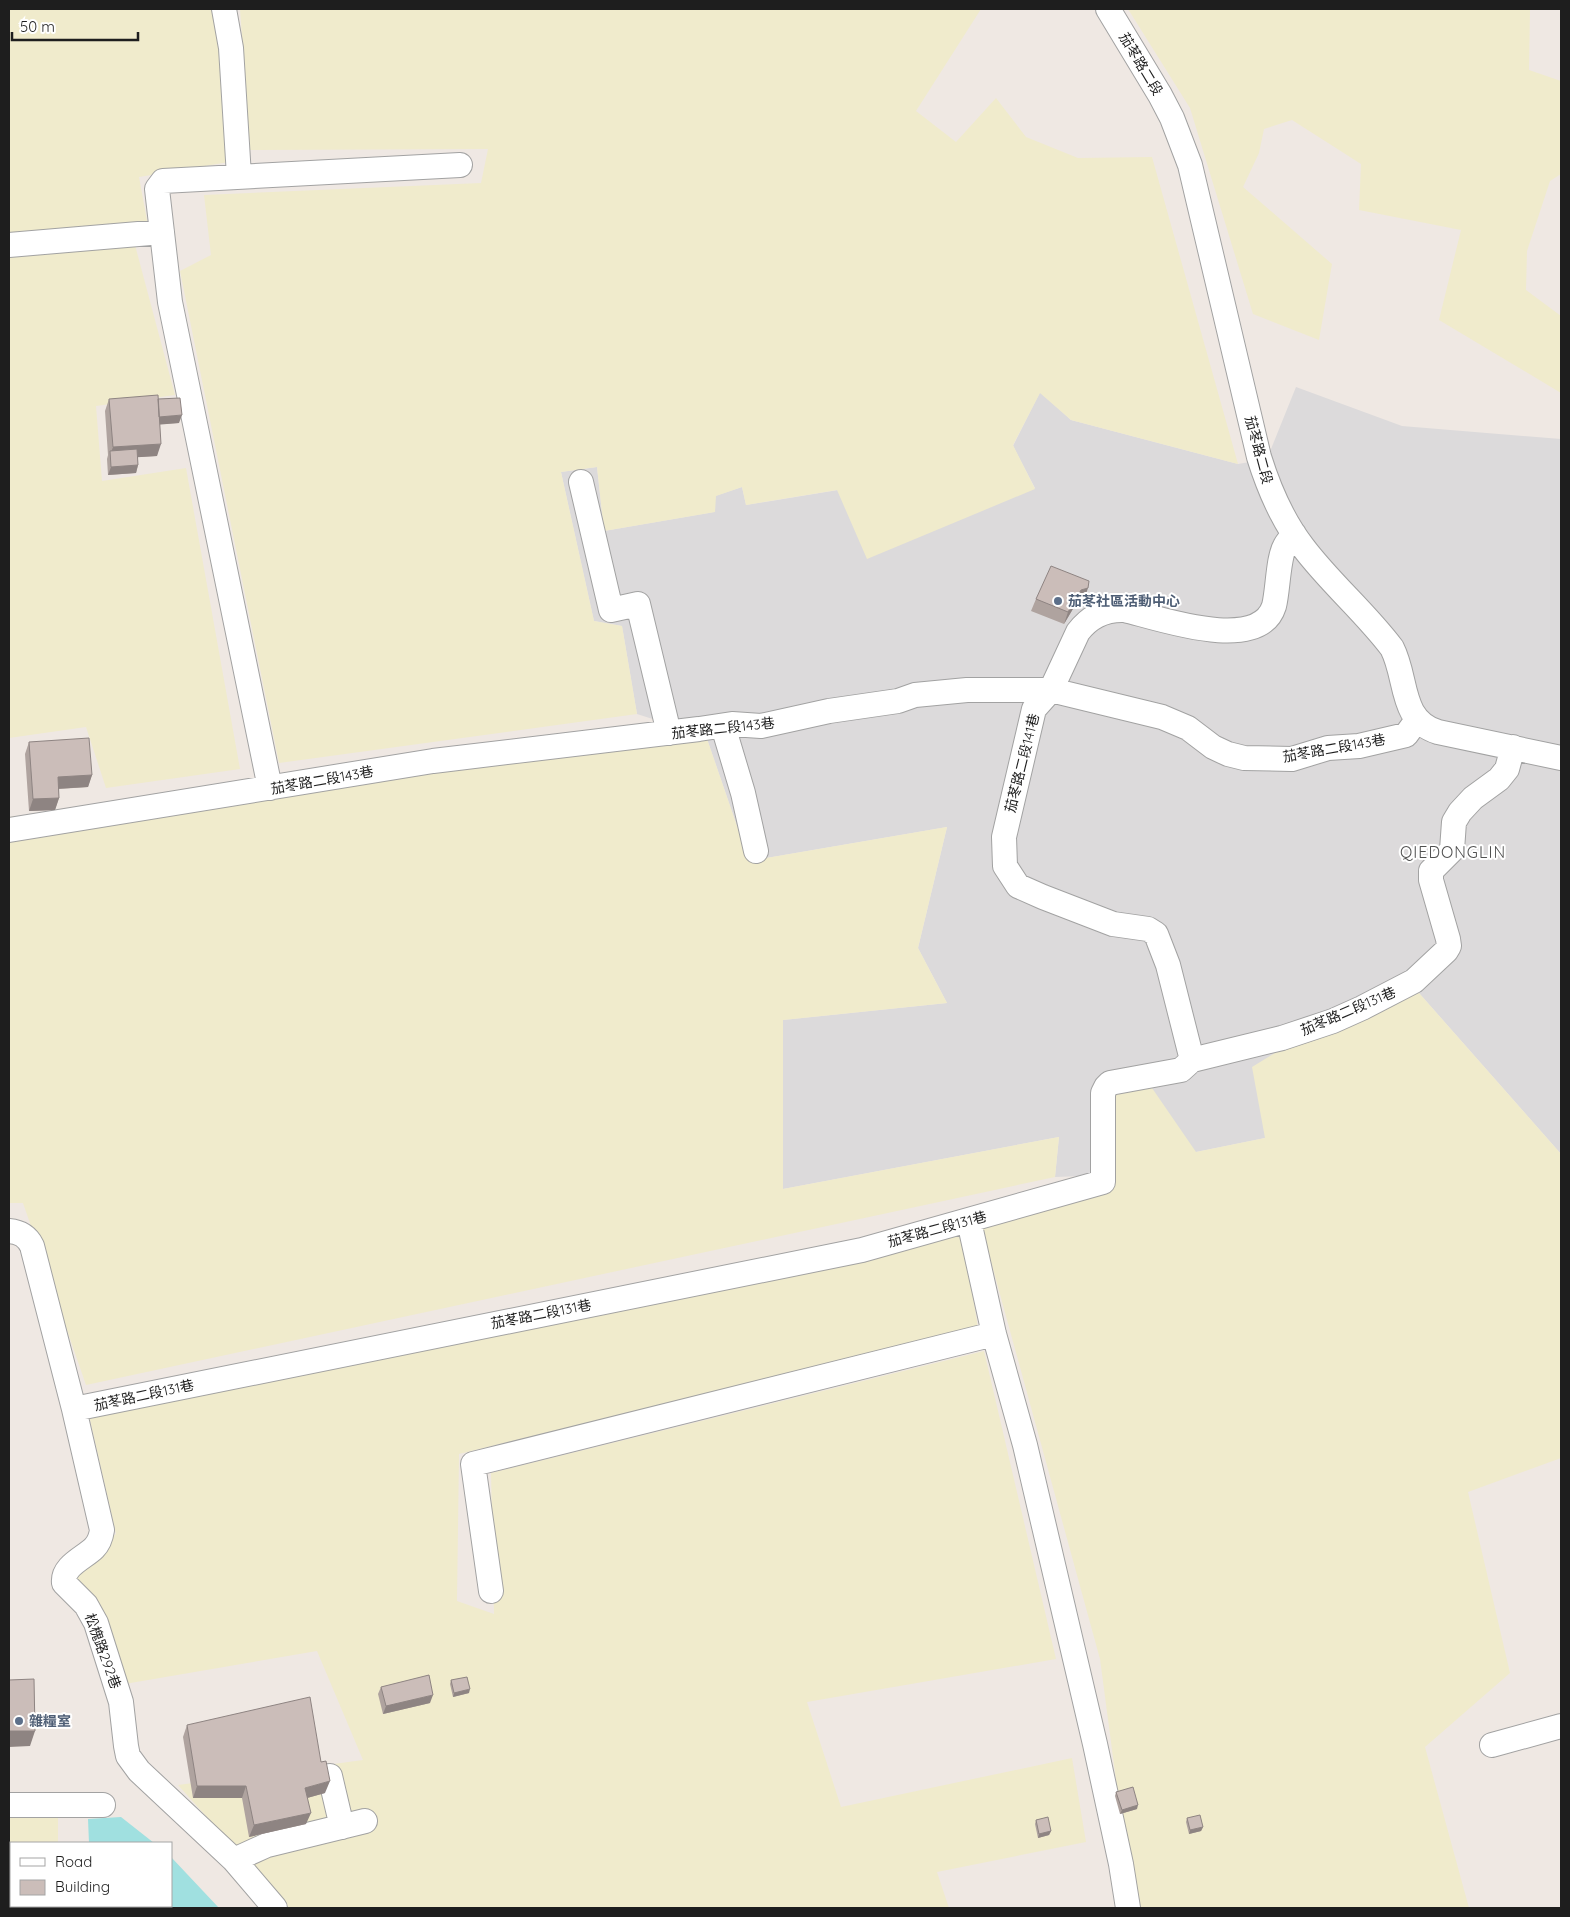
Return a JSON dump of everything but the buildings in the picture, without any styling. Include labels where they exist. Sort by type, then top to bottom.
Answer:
[{"type":"street","points":[[224,9],[231,48],[239,176]]},
{"type":"street","name":"茄苳路二段","points":[[1108,9],[1160,95],[1182,141],[1196,190],[1265,476],[1276,503],[1303,547],[1392,648],[1399,663],[1408,704],[1417,720]]},
{"type":"street","points":[[270,788],[170,302],[157,189],[162,181],[460,165]]},
{"type":"street","points":[[9,244],[162,232]]},
{"type":"street","points":[[581,482],[611,610],[638,604],[669,733]]},
{"type":"street","name":"茄苳路二段141巷","points":[[1192,1060],[1168,965],[1156,934],[1148,929],[1113,924],[1018,886],[1005,866],[1004,837],[1034,709],[1051,690],[1078,632],[1089,619],[1106,611],[1125,610],[1216,631],[1240,630],[1262,623],[1273,608],[1284,547],[1294,534]]},
{"type":"street","name":"茄苳路二段143巷","points":[[9,830],[452,758],[741,724],[762,726],[829,711],[898,701],[914,695],[967,690],[1051,690],[1162,717],[1188,728],[1220,751],[1244,758],[1292,759],[1328,748],[1359,746],[1406,735],[1417,720]]},
{"type":"street","points":[[1417,720],[1423,726],[1438,732],[1561,758]]},
{"type":"street","points":[[723,726],[743,793],[756,851]]},
{"type":"street","name":"茄苳路二段131巷","points":[[74,1409],[862,1250],[1103,1182],[1103,1093],[1106,1086],[1181,1070],[1192,1060],[1234,1048],[1282,1038],[1333,1021],[1414,981],[1446,951],[1449,946],[1448,939],[1431,880],[1431,872],[1452,850],[1454,822],[1460,812],[1473,798],[1499,779],[1507,769],[1513,747]]},
{"type":"street","points":[[969,1221],[994,1334],[1034,1484],[1095,1744],[1121,1864],[1128,1908]]},
{"type":"street","name":"松槐路292巷","points":[[9,1231],[21,1234],[30,1240],[32,1246],[74,1409],[102,1530],[99,1541],[94,1548],[72,1564],[63,1579],[64,1583],[86,1606],[96,1623],[121,1702],[126,1746],[133,1764],[234,1860],[275,1908]]},
{"type":"street","points":[[491,1592],[473,1464],[994,1334]]},
{"type":"street","points":[[1492,1745],[1561,1726]]},
{"type":"street","points":[[330,1776],[342,1827]]},
{"type":"street","points":[[9,1806],[103,1805]]},
{"type":"street","points":[[234,1860],[267,1845],[365,1820]]},
{"type":"shaded area","points":[[9,9],[216,9],[229,162],[139,177],[148,226],[9,236]]},
{"type":"shaded area","points":[[240,9],[981,9],[916,111],[956,142],[996,98],[1026,137],[1078,158],[1152,157],[1238,464],[1071,420],[1040,393],[1013,445],[1035,489],[867,559],[837,490],[746,505],[742,487],[716,496],[715,512],[604,531],[597,467],[561,472],[594,621],[622,626],[637,714],[279,763],[180,271],[211,255],[204,195],[481,183],[488,149],[250,150]]},
{"type":"shaded area","points":[[1128,9],[1530,9],[1529,70],[1561,81],[1561,174],[1550,181],[1527,251],[1526,290],[1561,316],[1561,393],[1439,320],[1461,230],[1359,210],[1361,164],[1292,120],[1264,129],[1259,153],[1243,187],[1332,264],[1319,340],[1253,314],[1190,108]]},
{"type":"shaded area","points":[[135,245],[175,395],[96,406],[102,481],[186,468],[240,769],[106,788],[86,727],[9,738],[9,256]]},
{"type":"shaded area","points":[[1296,387],[1402,426],[1561,439],[1561,1154],[1419,993],[1265,1138],[1196,1152],[1109,1175],[1055,1177],[1059,1137],[783,1189],[783,1020],[947,1003],[918,948],[947,827],[749,861],[706,736],[637,714],[622,626],[594,621],[561,472],[597,467],[604,531],[714,512],[715,496],[742,487],[746,505],[838,490],[1035,488],[1013,446],[1040,392],[1071,420],[1238,464],[1267,459]]},
{"type":"shaded area","points":[[706,736],[749,861],[947,827],[918,948],[947,1003],[783,1020],[783,1189],[1059,1137],[1055,1177],[86,1385],[23,1203],[9,1203],[9,817]]},
{"type":"shaded area","points":[[1419,993],[1561,1154],[1561,1458],[1468,1492],[1510,1673],[1425,1747],[1469,1908],[1133,1908],[1100,1659],[978,1214],[1109,1175],[1109,1080],[1141,1072],[1196,1152],[1265,1138],[1252,1067],[1283,1048],[1314,1033]]},
{"type":"shaded area","points":[[961,1222],[978,1328],[459,1454],[457,1601],[494,1614],[491,1473],[984,1351],[1056,1659],[807,1702],[841,1807],[1072,1758],[1086,1842],[937,1872],[949,1908],[289,1908],[178,1785],[363,1760],[317,1651],[113,1686],[67,1565],[116,1534],[88,1411]]},
{"type":"shaded area","points":[[9,1812],[58,1812],[58,1842],[10,1842],[10,1907],[57,1908],[9,1908]]},
{"type":"water","points":[[121,1817],[153,1842],[89,1842],[88,1819]]},
{"type":"water","points":[[172,1858],[219,1908],[90,1908],[172,1907]]},
{"type":"place","name":"茄苳社區活動中心","points":[[1058,601]]},
{"type":"place","name":"雜糧室","points":[[19,1721]]},
{"type":"district","name":"QIEDONGLIN","points":[[1453,852]]}]
